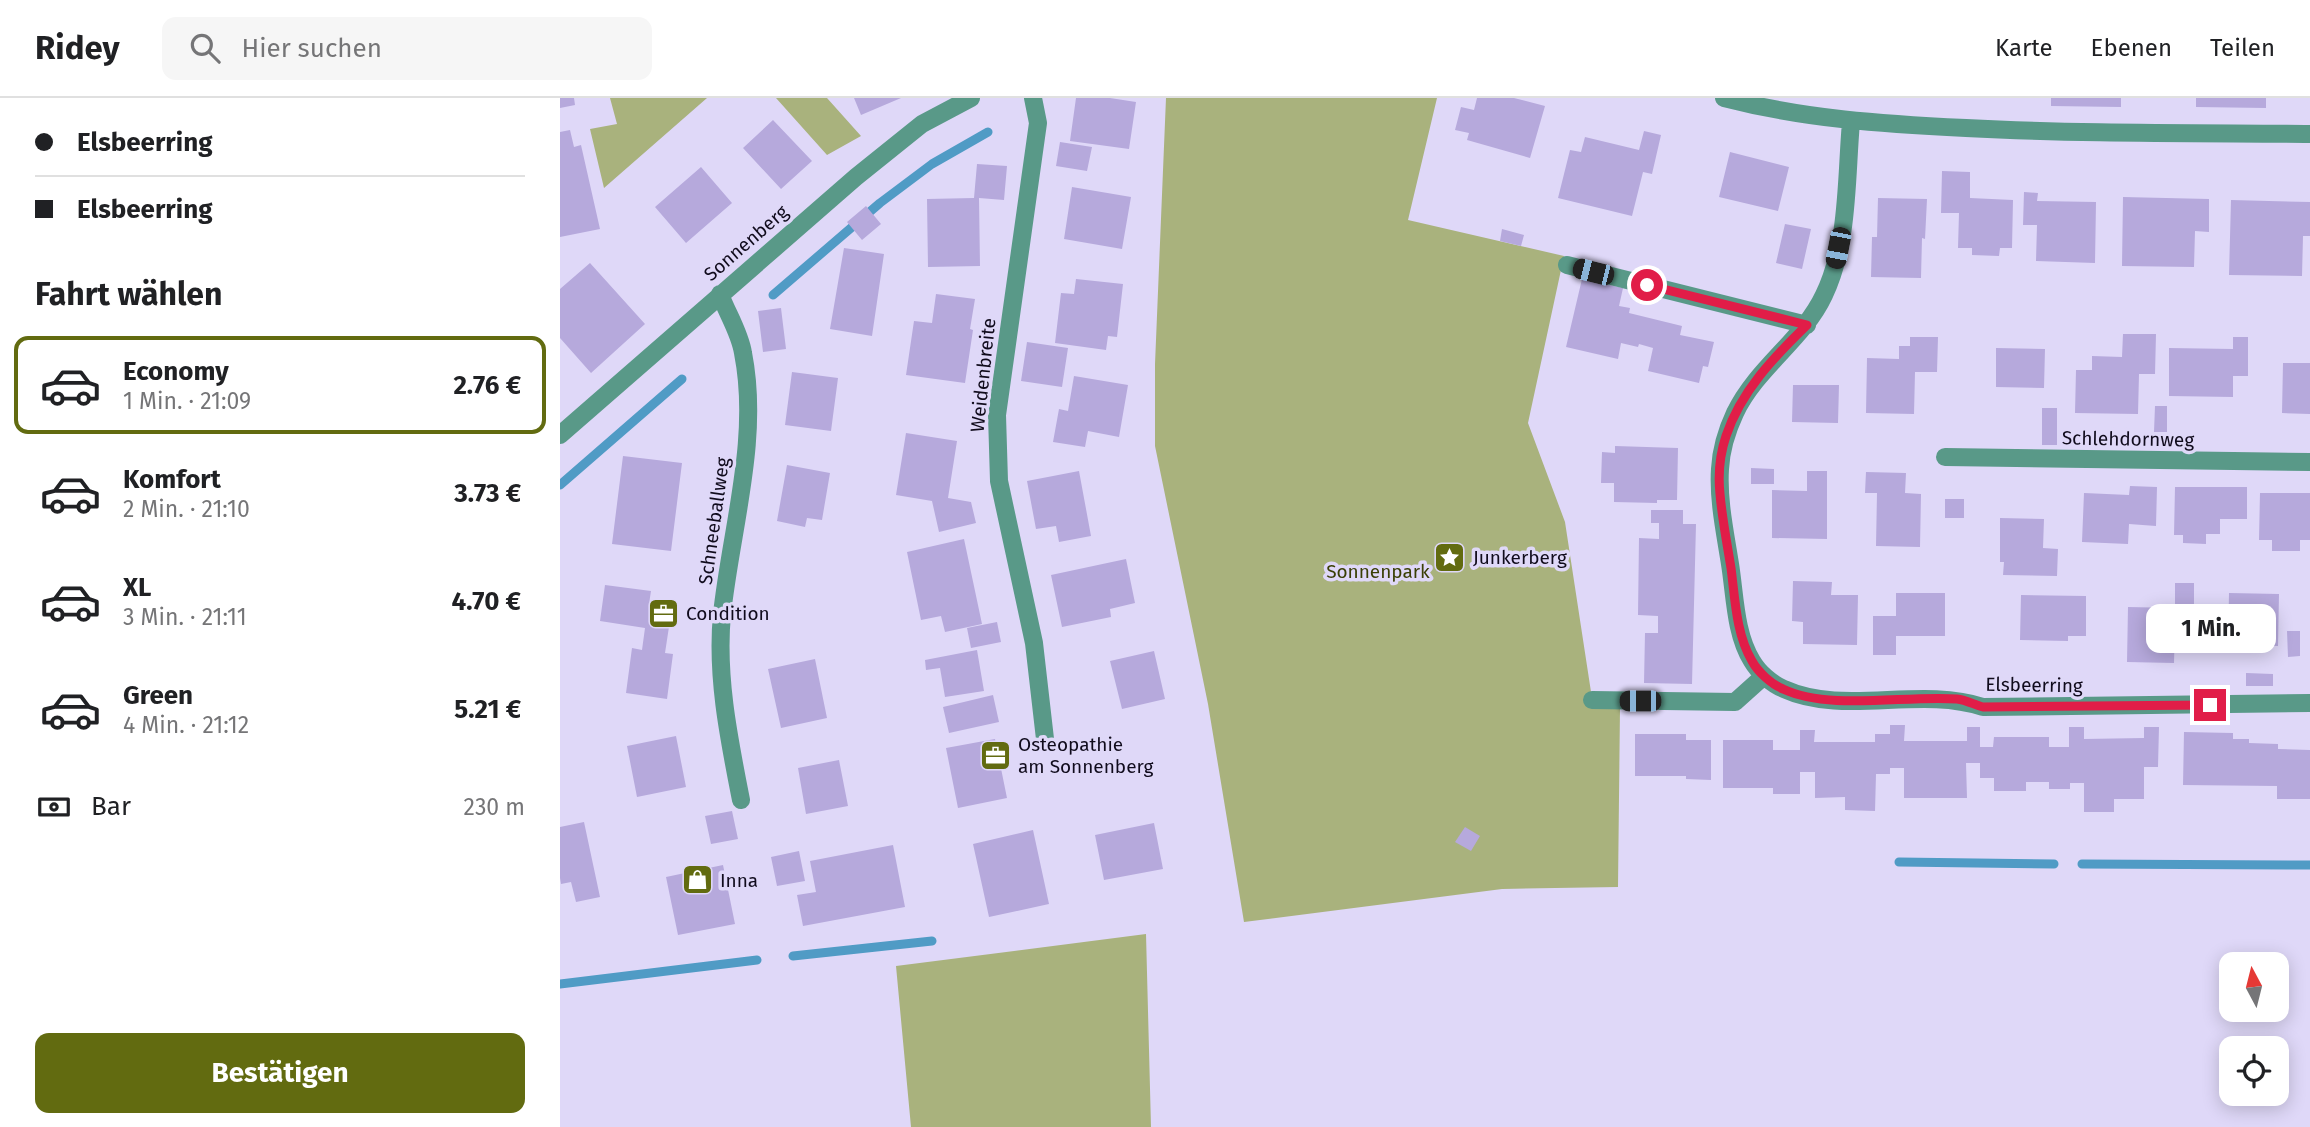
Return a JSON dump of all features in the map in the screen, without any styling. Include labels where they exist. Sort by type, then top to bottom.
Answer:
[{"type":"street","name":"Sonnenberg","points":[[560,435],[856,177],[922,124],[971,98]]},
{"type":"street","name":"Weidenbreite","points":[[1034,98],[1038,123],[997,415],[996,447],[1003,509],[1034,643],[1045,739]]},
{"type":"street","points":[[1724,98],[1749,105],[1851,122],[2034,132],[2310,134]]},
{"type":"street","name":"Elsbeerring","points":[[1851,122],[1842,230],[1835,265],[1824,295],[1807,325],[1777,354],[1752,384],[1736,411],[1726,437],[1720,466],[1720,493],[1739,626],[1752,661],[1764,676],[1780,688],[1802,696],[1826,699],[1960,699],[1983,707],[2310,703]]},
{"type":"street","points":[[1567,265],[1807,325]]},
{"type":"street","name":"Schneeballweg","points":[[720,294],[743,351],[747,385],[747,440],[722,616],[721,666],[726,725],[741,800]]},
{"type":"street","name":"Schlehdornweg","points":[[1945,457],[2310,462]]},
{"type":"street","points":[[1592,700],[1735,702],[1764,676]]},
{"type":"green space","points":[[610,98],[707,98],[604,188],[590,129],[617,124]]},
{"type":"green space","points":[[776,98],[827,98],[861,136],[827,155]]},
{"type":"green space","name":"Sonnenpark","points":[[1166,98],[1437,98],[1408,220],[1564,256],[1528,423],[1565,522],[1593,705],[1620,708],[1618,887],[1502,889],[1244,922],[1208,704],[1155,446],[1155,364]]},
{"type":"green space","points":[[1146,934],[1151,1127],[911,1127],[896,966]]},
{"type":"building","points":[[560,98],[574,98],[575,105],[560,108]]},
{"type":"building","points":[[854,98],[901,98],[861,115]]},
{"type":"building","points":[[1076,98],[1110,98],[1136,102],[1129,149],[1070,141]]},
{"type":"building","points":[[1477,98],[1514,98],[1545,106],[1530,158],[1467,140],[1469,133],[1455,130],[1461,107],[1474,110]]},
{"type":"building","points":[[2051,98],[2121,98],[2121,107],[2051,106]]},
{"type":"building","points":[[2196,98],[2266,98],[2266,108],[2196,107]]},
{"type":"building","points":[[773,120],[812,161],[781,189],[743,148]]},
{"type":"building","points":[[570,130],[574,147],[581,145],[600,229],[560,237],[560,132]]},
{"type":"building","points":[[1644,131],[1661,135],[1652,174],[1643,172],[1632,216],[1558,198],[1570,150],[1581,152],[1585,137],[1639,150]]},
{"type":"building","points":[[1060,142],[1092,147],[1087,171],[1056,166]]},
{"type":"building","points":[[1730,152],[1789,167],[1778,211],[1719,197]]},
{"type":"building","points":[[977,164],[1007,166],[1004,200],[979,198],[980,266],[928,267],[927,199],[974,198]]},
{"type":"building","points":[[701,167],[732,203],[686,243],[655,207]]},
{"type":"building","points":[[1942,171],[1970,172],[1970,198],[2013,200],[2012,248],[2000,248],[1999,256],[1972,255],[1972,248],[1958,248],[1959,213],[1941,213]]},
{"type":"building","points":[[1072,187],[1131,197],[1122,249],[1064,239]]},
{"type":"building","points":[[2024,192],[2038,193],[2037,201],[2096,202],[2095,263],[2036,261],[2037,225],[2023,225]]},
{"type":"building","points":[[2123,197],[2209,199],[2209,232],[2195,231],[2194,267],[2122,266]]},
{"type":"building","points":[[1878,198],[1927,199],[1921,278],[1871,277],[1872,237],[1877,237]]},
{"type":"building","points":[[2231,200],[2310,202],[2310,236],[2303,236],[2302,276],[2229,275]]},
{"type":"building","points":[[866,206],[881,224],[862,240],[847,222]]},
{"type":"building","points":[[1785,224],[1811,229],[1802,269],[1776,263]]},
{"type":"building","points":[[1502,229],[1524,235],[1521,246],[1500,241]]},
{"type":"building","points":[[844,248],[884,254],[872,336],[830,329]]},
{"type":"building","points":[[590,263],[645,324],[591,373],[560,338],[560,289]]},
{"type":"building","points":[[1076,279],[1123,284],[1117,337],[1108,336],[1106,350],[1055,343],[1061,293],[1074,294]]},
{"type":"building","points":[[1582,279],[1623,288],[1619,306],[1630,308],[1629,313],[1682,326],[1680,335],[1714,342],[1708,367],[1703,366],[1699,383],[1648,371],[1653,348],[1639,344],[1638,347],[1621,343],[1618,359],[1566,347]]},
{"type":"building","points":[[936,294],[975,299],[965,383],[906,375],[914,321],[932,323]]},
{"type":"building","points":[[781,308],[786,349],[763,352],[758,311]]},
{"type":"building","points":[[2123,334],[2156,334],[2155,374],[2139,374],[2138,414],[2075,413],[2076,370],[2092,370],[2092,356],[2122,357]]},
{"type":"building","points":[[1910,337],[1938,337],[1937,372],[1915,372],[1914,414],[1866,413],[1867,358],[1899,359],[1899,346],[1910,346]]},
{"type":"building","points":[[2233,337],[2248,337],[2248,376],[2233,376],[2233,397],[2169,396],[2169,348],[2233,349]]},
{"type":"building","points":[[1027,342],[1068,348],[1062,387],[1021,381]]},
{"type":"building","points":[[1996,348],[2045,349],[2044,388],[1996,387]]},
{"type":"building","points":[[2283,363],[2310,363],[2310,414],[2282,413]]},
{"type":"building","points":[[792,372],[838,378],[831,431],[785,425]]},
{"type":"building","points":[[1074,376],[1128,385],[1119,437],[1088,431],[1085,447],[1053,442],[1059,409],[1068,411]]},
{"type":"building","points":[[1793,385],[1839,385],[1838,423],[1792,422]]},
{"type":"building","points":[[2155,406],[2167,406],[2167,432],[2154,432]]},
{"type":"building","points":[[2042,408],[2057,408],[2057,445],[2042,445]]},
{"type":"building","points":[[906,433],[957,441],[948,498],[971,502],[976,523],[939,532],[932,501],[896,495]]},
{"type":"building","points":[[1615,446],[1678,448],[1677,500],[1657,500],[1657,503],[1614,502],[1614,483],[1601,483],[1602,452],[1615,453]]},
{"type":"building","points":[[623,456],[682,463],[671,551],[612,544]]},
{"type":"building","points":[[787,465],[830,473],[822,520],[807,518],[805,527],[777,521]]},
{"type":"building","points":[[1751,468],[1774,469],[1774,484],[1751,484]]},
{"type":"building","points":[[1079,471],[1091,536],[1059,542],[1056,526],[1036,529],[1027,481]]},
{"type":"building","points":[[1807,471],[1827,471],[1827,539],[1772,538],[1772,490],[1807,491]]},
{"type":"building","points":[[1866,472],[1906,473],[1905,493],[1921,494],[1920,547],[1876,546],[1877,493],[1865,493]]},
{"type":"building","points":[[2130,486],[2157,487],[2156,526],[2129,524],[2128,544],[2082,542],[2084,493],[2129,495]]},
{"type":"building","points":[[2175,487],[2247,487],[2247,519],[2220,519],[2220,534],[2206,534],[2206,544],[2183,543],[2183,535],[2174,535]]},
{"type":"building","points":[[2260,493],[2310,493],[2310,540],[2300,540],[2300,551],[2272,551],[2272,540],[2259,540]]},
{"type":"building","points":[[1945,499],[1964,499],[1964,518],[1945,518]]},
{"type":"building","points":[[1651,510],[1683,510],[1683,524],[1696,524],[1692,684],[1644,683],[1645,633],[1658,633],[1658,616],[1638,615],[1639,538],[1659,539],[1659,523],[1651,523]]},
{"type":"building","points":[[2000,518],[2044,519],[2043,548],[2058,549],[2057,576],[2003,575],[2004,562],[2000,562]]},
{"type":"building","points":[[964,539],[982,624],[945,632],[941,616],[921,620],[907,552]]},
{"type":"building","points":[[1126,559],[1135,603],[1110,609],[1111,617],[1062,627],[1051,575]]},
{"type":"building","points":[[1793,581],[1832,582],[1831,595],[1858,595],[1857,645],[1803,644],[1803,622],[1792,621]]},
{"type":"building","points":[[2175,583],[2194,583],[2194,624],[2175,623],[2174,663],[2127,662],[2128,607],[2175,608]]},
{"type":"building","points":[[605,585],[651,591],[649,604],[672,607],[665,653],[673,654],[667,699],[626,693],[632,648],[642,650],[645,628],[600,621]]},
{"type":"building","points":[[1896,593],[1945,593],[1945,636],[1896,636],[1896,655],[1873,655],[1873,616],[1896,616]]},
{"type":"building","points":[[2229,593],[2279,594],[2278,646],[2228,645]]},
{"type":"building","points":[[2021,595],[2086,596],[2086,636],[2068,636],[2068,641],[2020,640]]},
{"type":"building","points":[[997,622],[1001,642],[971,648],[967,628]]},
{"type":"building","points":[[2287,631],[2300,631],[2300,656],[2288,657]]},
{"type":"building","points":[[977,650],[984,691],[945,697],[940,668],[926,670],[925,660]]},
{"type":"building","points":[[1154,651],[1165,699],[1122,709],[1110,661]]},
{"type":"building","points":[[815,659],[827,718],[781,728],[768,669]]},
{"type":"building","points":[[2246,673],[2273,674],[2273,686],[2246,686]]},
{"type":"building","points":[[993,695],[999,722],[949,733],[943,707]]},
{"type":"building","points":[[1890,725],[1905,725],[1904,741],[1967,741],[1967,727],[1980,727],[1980,747],[1993,747],[1994,737],[2049,737],[2049,747],[2069,747],[2069,727],[2084,727],[2084,739],[2144,738],[2144,727],[2159,727],[2158,767],[2144,767],[2144,799],[2114,799],[2114,812],[2084,812],[2084,783],[2070,783],[2070,789],[2049,789],[2049,782],[2026,782],[2026,791],[1994,791],[1994,778],[1980,778],[1980,763],[1966,763],[1967,798],[1904,798],[1904,768],[1890,768],[1890,774],[1876,774],[1875,811],[1845,810],[1845,797],[1815,798],[1815,772],[1800,772],[1800,794],[1773,794],[1773,788],[1723,788],[1723,740],[1773,740],[1773,750],[1800,750],[1800,730],[1815,730],[1814,742],[1875,742],[1875,734],[1890,734]]},
{"type":"building","points":[[2184,732],[2233,733],[2233,739],[2249,739],[2249,743],[2278,744],[2278,749],[2310,750],[2310,799],[2277,799],[2277,786],[2183,785]]},
{"type":"building","points":[[1635,734],[1686,734],[1686,740],[1711,740],[1711,780],[1686,779],[1686,776],[1635,776]]},
{"type":"building","points":[[676,736],[686,787],[637,797],[627,746]]},
{"type":"building","points":[[995,739],[1007,798],[958,808],[946,748]]},
{"type":"building","points":[[839,760],[848,806],[806,814],[798,768]]},
{"type":"building","points":[[732,811],[738,839],[711,844],[705,816]]},
{"type":"building","points":[[584,822],[600,897],[576,902],[571,882],[561,884],[560,827]]},
{"type":"building","points":[[1154,823],[1163,869],[1104,880],[1095,835]]},
{"type":"building","points":[[1465,827],[1480,836],[1471,851],[1455,842]]},
{"type":"building","points":[[1033,830],[1049,904],[989,917],[973,844]]},
{"type":"building","points":[[893,845],[905,907],[803,926],[797,895],[816,892],[810,861]]},
{"type":"building","points":[[799,851],[805,881],[777,886],[771,857]]},
{"type":"building","points":[[723,865],[735,924],[678,935],[666,877]]},
{"type":"waterway","points":[[773,295],[880,203],[932,164],[988,132]]},
{"type":"waterway","points":[[560,485],[682,379]]},
{"type":"waterway","points":[[1899,862],[2054,864]]},
{"type":"waterway","points":[[2082,864],[2310,865]]},
{"type":"waterway","points":[[793,956],[932,941]]},
{"type":"waterway","points":[[560,984],[757,960]]},
{"type":"place","name":"Junkerberg","points":[[1450,557]]},
{"type":"place","name":"Condition","points":[[663,613]]},
{"type":"place","name":"Osteopathie am Sonnenberg","points":[[995,755]]},
{"type":"place","name":"Inna","points":[[697,880]]},
{"type":"route","points":[[1647,285],[1807,325],[1777,354],[1752,384],[1736,411],[1726,437],[1720,466],[1720,493],[1739,626],[1752,661],[1764,676],[1780,688],[1802,696],[1826,699],[1960,699],[1983,707],[2210,705]]}]
